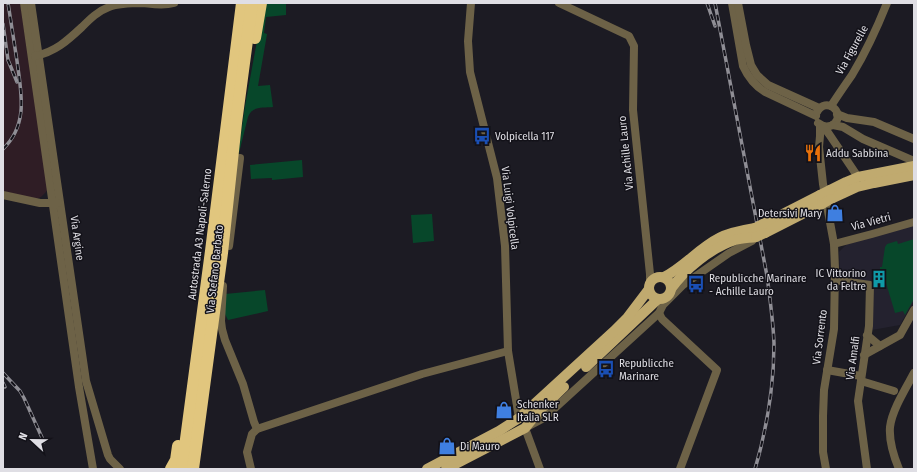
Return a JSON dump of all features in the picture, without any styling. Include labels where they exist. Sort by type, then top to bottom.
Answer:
[{"type":"highway","name":"Autostrada A3 Napoli-Salerno","points":[[182,469],[242,3]]},
{"type":"highway","points":[[193,469],[222,253],[236,123],[252,3]]},
{"type":"highway","points":[[236,123],[262,3]]},
{"type":"highway","points":[[171,469],[176,460],[198,343]]},
{"type":"main road","points":[[446,469],[525,428],[538,412],[658,299],[666,297],[680,276],[708,254],[722,246],[760,231],[821,200],[828,191],[846,182],[858,178],[913,167]]},
{"type":"main road","points":[[828,191],[874,183],[913,167]]},
{"type":"main road","points":[[427,469],[499,431],[519,418],[627,318],[653,279],[662,277],[676,270],[701,250],[719,238],[730,233],[760,231]]},
{"type":"main road","points":[[662,277],[669,282],[671,289]]},
{"type":"main road","points":[[649,286],[652,295],[658,299]]},
{"type":"street","name":"Via Argine","points":[[24,3],[35,56],[86,381],[105,448],[110,459],[120,469]]},
{"type":"street","name":"Via Argine","points":[[31,3],[35,56]]},
{"type":"street","points":[[35,56],[56,49],[98,12],[110,6],[136,3],[165,5],[174,3]]},
{"type":"street","name":"Via Luigi Volpicella","points":[[471,3],[468,41],[470,72],[498,178],[505,246],[508,351],[519,418]]},
{"type":"street","name":"Via Achille Lauro","points":[[559,3],[629,36],[634,46],[633,110],[650,269],[649,286]]},
{"type":"street","points":[[732,3],[743,66],[751,81],[765,92],[816,116]]},
{"type":"street","points":[[738,3],[751,65],[757,75],[768,84],[819,108]]},
{"type":"street","name":"Via Figurelle","points":[[831,106],[851,77],[866,50],[887,3]]},
{"type":"street","points":[[858,178],[827,127],[816,120],[816,113],[819,108],[825,105],[831,106],[838,114],[847,118],[874,122],[914,139]]},
{"type":"street","points":[[828,191],[819,147],[820,136],[827,127],[837,120],[838,114]]},
{"type":"street","points":[[827,127],[843,127],[913,167]]},
{"type":"street","name":"Via Stefano Barbato","points":[[240,158],[222,294],[221,321],[225,340],[243,384],[257,429]]},
{"type":"street","name":"Via Sorrento","points":[[826,469],[823,416],[824,390],[834,329],[835,280],[834,244],[828,191]]},
{"type":"street","points":[[3,195],[40,203],[57,203]]},
{"type":"street","name":"Via Argine","points":[[57,203],[79,387],[93,469]]},
{"type":"street","name":"Via Vietri","points":[[834,244],[914,222]]},
{"type":"street","points":[[540,469],[525,428],[544,418],[659,313],[663,305],[683,285],[729,253],[752,241],[760,231]]},
{"type":"street","points":[[650,269],[662,277]]},
{"type":"street","name":"Via Amalfi","points":[[835,280],[870,286],[869,326],[858,402],[867,469]]},
{"type":"street","points":[[864,355],[900,335],[914,310]]},
{"type":"street","points":[[659,313],[662,319],[717,370],[680,469]]},
{"type":"street","points":[[867,335],[880,346]]},
{"type":"street","points":[[251,469],[247,452],[252,434],[257,429],[422,374],[508,351]]},
{"type":"street","points":[[827,370],[861,379],[894,391]]},
{"type":"street","points":[[899,469],[891,440],[890,427],[895,411],[914,373]]},
{"type":"shaded area","points":[[3,3],[21,3],[48,188],[41,197],[36,199],[3,191]]},
{"type":"shaded area","points":[[914,224],[914,300],[900,325],[872,330],[873,282],[846,278],[840,272],[839,252],[847,244]]},
{"type":"green space","points":[[264,3],[286,3],[286,15],[266,17],[264,33],[267,34],[258,86],[270,85],[273,107],[258,108],[250,113],[237,161],[245,106]]},
{"type":"green space","points":[[302,160],[303,177],[272,180],[272,178],[251,179],[250,165]]},
{"type":"green space","points":[[432,214],[434,241],[413,243],[411,215]]},
{"type":"green space","points":[[914,239],[914,299],[905,315],[903,311],[895,313],[883,270],[880,269],[880,267],[882,267],[885,247],[887,244],[897,241],[898,244]]},
{"type":"green space","points":[[265,290],[268,311],[228,320],[224,312],[225,294]]},
{"type":"railway","points":[[3,149],[17,129],[21,107],[20,84],[8,3]]},
{"type":"railway","points":[[707,3],[715,26]]},
{"type":"railway","points":[[715,3],[767,276],[773,326],[774,359],[771,391],[763,438],[755,469]]},
{"type":"railway","points":[[3,24],[8,60],[17,82]]},
{"type":"railway","points":[[3,373],[20,391],[44,442]]},
{"type":"railway","points":[[3,383],[5,387]]},
{"type":"place","name":"Volpicella 117","points":[[482,136]]},
{"type":"place","name":"Addu Sabbina","points":[[813,153]]},
{"type":"place","name":"Detersivi Mary","points":[[835,213]]},
{"type":"place","name":"IC Vittorino da Feltre","points":[[879,279]]},
{"type":"place","name":"Republicche Marinare - Achille Lauro","points":[[696,284]]},
{"type":"place","name":"Republicche Marinare","points":[[606,369]]},
{"type":"place","name":"Schenker Italia SLR","points":[[504,410]]},
{"type":"place","name":"Di Mauro","points":[[447,446]]}]
